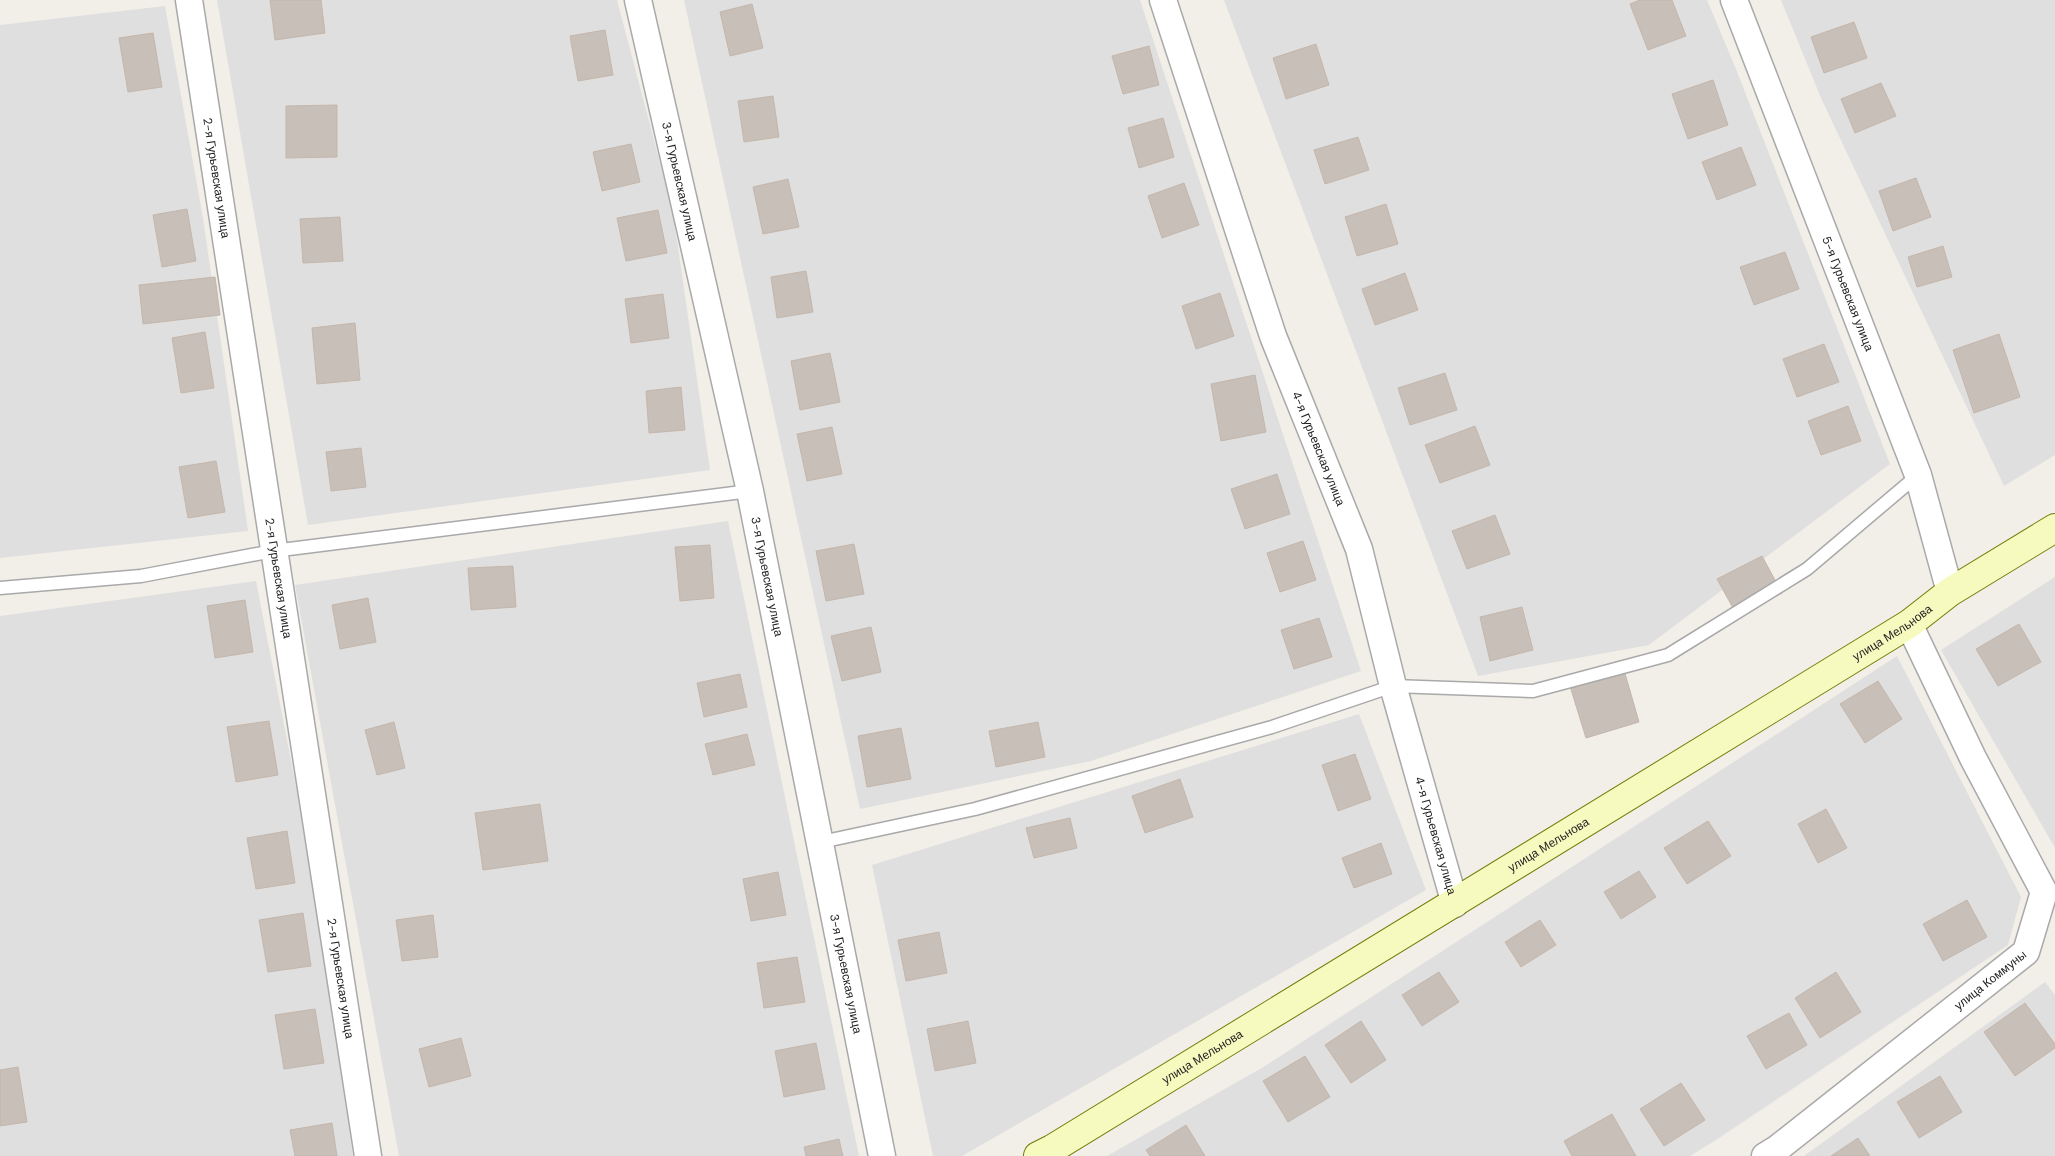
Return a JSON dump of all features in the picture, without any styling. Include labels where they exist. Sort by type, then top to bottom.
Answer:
[{"type":"main road","name":"улица Мельнова","points":[[1038,1156],[1455,904],[1909,624],[1950,592],[2055,528]]},
{"type":"street","name":"2-я Гурьевская улица","points":[[189,0],[368,1156]]},
{"type":"street","name":"3-я Гурьевская улица","points":[[638,0],[750,492],[882,1156]]},
{"type":"street","name":"4-я Гурьевская улица","points":[[1163,0],[1273,336],[1359,548],[1393,686],[1455,904]]},
{"type":"street","name":"5-я Гурьевская улица","points":[[1734,0],[1763,70],[1918,475],[1950,592]]},
{"type":"street","name":"улица Коммуны","points":[[1765,1156],[1786,1142],[2026,952],[2044,892],[1973,758],[1909,624]]},
{"type":"lane","points":[[821,842],[975,809],[1272,727],[1393,686],[1532,691],[1668,654],[1807,569],[1918,475]]},
{"type":"lane","points":[[0,588],[141,576],[273,551],[750,492]]},
{"type":"shaded area","points":[[217,0],[617,0],[673,212],[710,470],[308,525]]},
{"type":"shaded area","points":[[684,0],[1140,0],[1361,671],[1091,761],[860,809]]},
{"type":"shaded area","points":[[1224,0],[1707,0],[1736,69],[1890,464],[1649,645],[1478,676]]},
{"type":"shaded area","points":[[1781,0],[2055,0],[2055,455],[2004,486],[1821,98]]},
{"type":"shaded area","points":[[165,6],[203,218],[248,531],[0,558],[0,25]]},
{"type":"shaded area","points":[[728,521],[859,1156],[399,1156],[295,585]]},
{"type":"shaded area","points":[[2055,577],[2055,848],[1941,650]]},
{"type":"shaded area","points":[[256,581],[312,868],[353,1156],[0,1156],[0,616]]},
{"type":"shaded area","points":[[1897,656],[2021,897],[2008,945],[1716,1140],[1690,1156],[1107,1156],[1265,1066]]},
{"type":"shaded area","points":[[1359,714],[1426,890],[962,1156],[933,1156],[872,865]]},
{"type":"shaded area","points":[[2045,982],[2055,995],[2055,1156],[1804,1156]]},
{"type":"building","points":[[270,0],[321,0],[325,33],[275,40]]},
{"type":"building","points":[[1640,0],[1672,0],[1686,36],[1648,50],[1630,4]]},
{"type":"building","points":[[752,4],[763,48],[730,56],[720,12]]},
{"type":"building","points":[[1854,22],[1867,58],[1824,73],[1811,37]]},
{"type":"building","points":[[605,30],[613,75],[578,81],[570,36]]},
{"type":"building","points":[[153,33],[162,87],[128,92],[119,38]]},
{"type":"building","points":[[1316,44],[1329,85],[1286,99],[1273,58]]},
{"type":"building","points":[[1149,46],[1159,85],[1123,94],[1112,56]]},
{"type":"building","points":[[1713,80],[1728,125],[1688,139],[1672,94]]},
{"type":"building","points":[[1881,83],[1896,116],[1855,133],[1841,99]]},
{"type":"building","points":[[773,96],[779,137],[744,142],[738,101]]},
{"type":"building","points":[[337,105],[337,157],[286,158],[286,106]]},
{"type":"building","points":[[1163,118],[1174,157],[1139,168],[1128,128]]},
{"type":"building","points":[[1358,137],[1369,170],[1325,184],[1314,150]]},
{"type":"building","points":[[631,144],[640,182],[602,191],[593,152]]},
{"type":"building","points":[[1741,147],[1756,185],[1717,200],[1702,162]]},
{"type":"building","points":[[1916,178],[1931,217],[1893,231],[1879,191]]},
{"type":"building","points":[[788,179],[799,227],[763,234],[753,187]]},
{"type":"building","points":[[1184,183],[1199,225],[1162,238],[1148,196]]},
{"type":"building","points":[[1386,204],[1398,244],[1357,256],[1345,217]]},
{"type":"building","points":[[187,209],[196,261],[162,267],[153,215]]},
{"type":"building","points":[[658,210],[667,253],[626,261],[617,218]]},
{"type":"building","points":[[340,217],[343,261],[303,263],[300,219]]},
{"type":"building","points":[[1943,246],[1952,277],[1917,287],[1908,257]]},
{"type":"building","points":[[1785,252],[1799,289],[1754,305],[1740,267]]},
{"type":"building","points":[[806,271],[813,312],[777,318],[771,277]]},
{"type":"building","points":[[1405,273],[1418,310],[1375,325],[1362,289]]},
{"type":"building","points":[[215,277],[220,315],[143,324],[139,285]]},
{"type":"building","points":[[1220,293],[1234,336],[1196,349],[1182,306]]},
{"type":"building","points":[[663,294],[669,338],[631,343],[625,299]]},
{"type":"building","points":[[355,323],[360,380],[317,384],[312,328]]},
{"type":"building","points":[[205,332],[214,388],[181,393],[172,338]]},
{"type":"building","points":[[1999,334],[2020,397],[1974,413],[1953,350]]},
{"type":"building","points":[[1824,344],[1839,382],[1797,397],[1783,359]]},
{"type":"building","points":[[830,353],[840,402],[800,410],[791,361]]},
{"type":"building","points":[[1445,373],[1457,410],[1410,425],[1398,388]]},
{"type":"building","points":[[1255,375],[1266,432],[1221,441],[1211,384]]},
{"type":"building","points":[[681,387],[685,430],[649,433],[646,391]]},
{"type":"building","points":[[1848,406],[1861,441],[1821,455],[1808,421]]},
{"type":"building","points":[[1475,426],[1490,465],[1440,483],[1425,445]]},
{"type":"building","points":[[832,427],[842,474],[807,481],[797,434]]},
{"type":"building","points":[[361,448],[366,487],[331,491],[326,452]]},
{"type":"building","points":[[216,461],[225,512],[188,518],[179,467]]},
{"type":"building","points":[[1277,474],[1290,514],[1245,529],[1231,489]]},
{"type":"building","points":[[1495,515],[1510,554],[1467,569],[1452,531]]},
{"type":"building","points":[[1303,541],[1316,580],[1280,592],[1267,553]]},
{"type":"building","points":[[854,544],[864,594],[826,601],[816,551]]},
{"type":"building","points":[[710,545],[714,598],[680,601],[675,547]]},
{"type":"building","points":[[1762,556],[1782,593],[1738,617],[1717,579]]},
{"type":"building","points":[[513,566],[516,607],[471,610],[468,568]]},
{"type":"building","points":[[368,598],[376,642],[340,649],[332,605]]},
{"type":"building","points":[[245,600],[253,652],[215,658],[207,606]]},
{"type":"building","points":[[1522,607],[1533,650],[1490,661],[1480,617]]},
{"type":"building","points":[[1319,618],[1332,657],[1294,669],[1281,630]]},
{"type":"building","points":[[2019,624],[2041,662],[1998,686],[1976,649]]},
{"type":"building","points":[[871,627],[881,672],[842,681],[831,636]]},
{"type":"building","points":[[1624,670],[1639,722],[1586,738],[1570,686]]},
{"type":"building","points":[[740,674],[747,707],[704,717],[697,683]]},
{"type":"building","points":[[1878,681],[1902,719],[1865,743],[1840,704]]},
{"type":"building","points":[[269,721],[278,775],[236,782],[227,727]]},
{"type":"building","points":[[394,722],[405,768],[377,775],[365,730]]},
{"type":"building","points":[[1038,722],[1045,757],[996,767],[989,731]]},
{"type":"building","points":[[901,728],[911,779],[867,787],[858,736]]},
{"type":"building","points":[[747,734],[755,765],[713,775],[705,744]]},
{"type":"building","points":[[1355,754],[1371,799],[1338,811],[1322,765]]},
{"type":"building","points":[[1180,779],[1193,817],[1145,833],[1132,796]]},
{"type":"building","points":[[540,804],[548,861],[483,870],[475,813]]},
{"type":"building","points":[[1826,809],[1847,848],[1818,863],[1798,824]]},
{"type":"building","points":[[1070,818],[1077,848],[1034,858],[1026,828]]},
{"type":"building","points":[[1708,821],[1731,856],[1687,884],[1664,848]]},
{"type":"building","points":[[287,831],[295,883],[256,889],[247,838]]},
{"type":"building","points":[[1381,843],[1392,874],[1354,888],[1342,858]]},
{"type":"building","points":[[1639,871],[1656,897],[1621,919],[1604,892]]},
{"type":"building","points":[[778,872],[786,915],[751,921],[743,879]]},
{"type":"building","points":[[1967,900],[1987,937],[1943,961],[1923,924]]},
{"type":"building","points":[[303,913],[311,966],[268,972],[259,920]]},
{"type":"building","points":[[433,915],[438,957],[402,961],[396,920]]},
{"type":"building","points":[[1540,920],[1556,945],[1521,967],[1505,942]]},
{"type":"building","points":[[939,932],[947,973],[906,981],[898,940]]},
{"type":"building","points":[[797,957],[805,1002],[764,1008],[757,963]]},
{"type":"building","points":[[1439,972],[1459,1002],[1422,1026],[1402,995]]},
{"type":"building","points":[[1836,972],[1861,1012],[1820,1038],[1795,998]]},
{"type":"building","points":[[2025,1003],[2055,1044],[2055,1048],[2015,1076],[1984,1032]]},
{"type":"building","points":[[315,1009],[324,1063],[284,1069],[275,1015]]},
{"type":"building","points":[[1789,1013],[1807,1045],[1766,1069],[1747,1036]]},
{"type":"building","points":[[968,1021],[976,1063],[935,1071],[927,1029]]},
{"type":"building","points":[[1361,1021],[1386,1060],[1351,1083],[1325,1045]]},
{"type":"building","points":[[461,1038],[471,1076],[429,1087],[419,1049]]},
{"type":"building","points":[[816,1043],[825,1089],[784,1097],[775,1051]]},
{"type":"building","points":[[1305,1056],[1330,1097],[1288,1122],[1263,1081]]},
{"type":"building","points":[[18,1067],[27,1122],[0,1126],[0,1070]]},
{"type":"building","points":[[1940,1076],[1962,1112],[1919,1138],[1897,1102]]},
{"type":"building","points":[[1681,1083],[1705,1120],[1664,1146],[1640,1109]]},
{"type":"building","points":[[1612,1114],[1636,1156],[1572,1156],[1564,1141]]},
{"type":"building","points":[[332,1123],[337,1156],[295,1156],[290,1130]]},
{"type":"building","points":[[1186,1125],[1205,1156],[1150,1156],[1146,1150]]},
{"type":"building","points":[[1858,1138],[1870,1156],[1831,1156]]},
{"type":"building","points":[[839,1139],[843,1156],[806,1156],[804,1147]]}]
